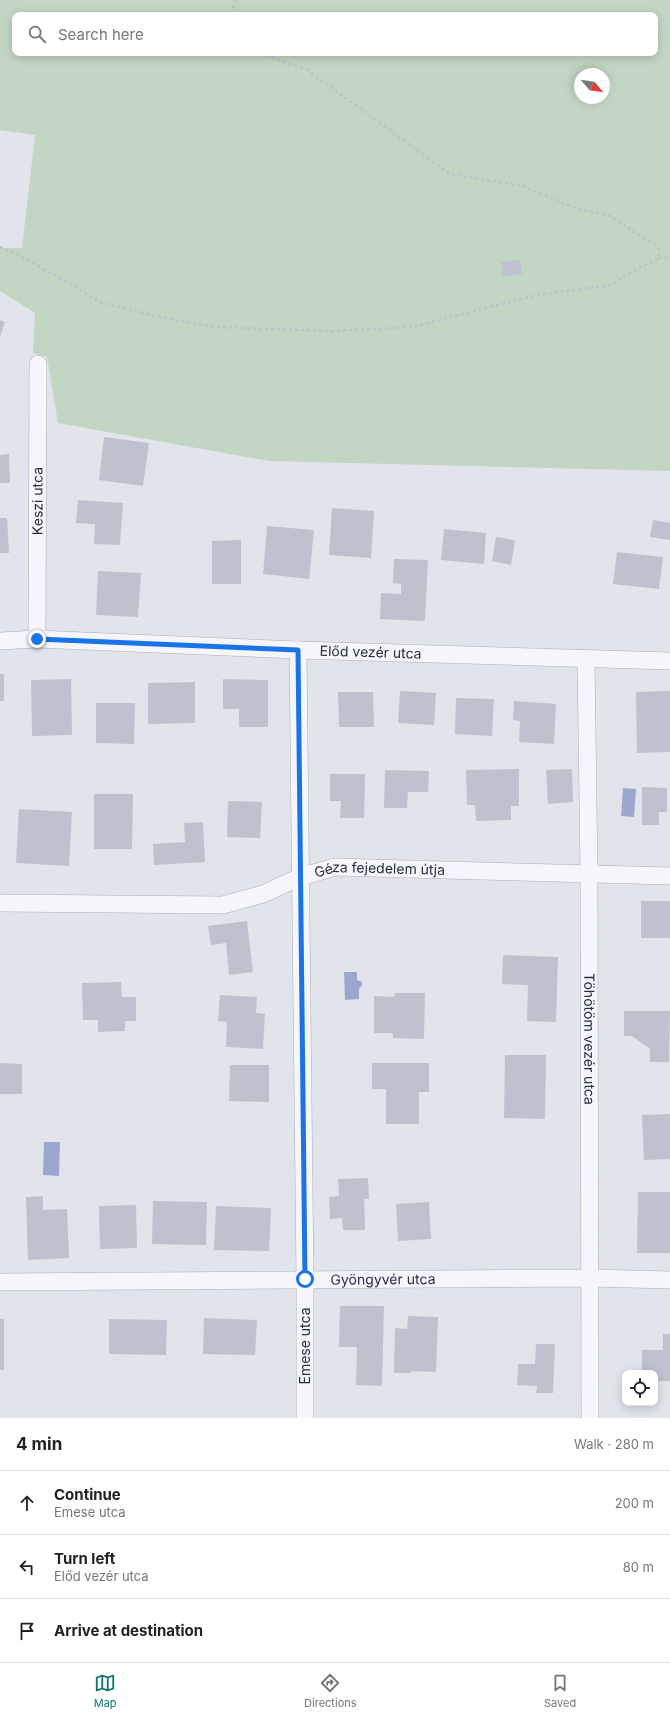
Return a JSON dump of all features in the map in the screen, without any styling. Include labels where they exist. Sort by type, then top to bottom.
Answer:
[{"type":"street","name":"Keszi utca","points":[[37,639],[38,364]]},
{"type":"street","name":"Előd vezér utca","points":[[0,641],[37,639],[298,650],[670,661]]},
{"type":"street","name":"Emese utca","points":[[298,650],[305,1279],[305,1418]]},
{"type":"street","name":"Töhötöm vezér utca","points":[[586,659],[589,874],[590,1418]]},
{"type":"street","name":"Géza fejedelem útja","points":[[0,903],[223,905],[263,894],[300,877],[335,867],[670,876]]},
{"type":"street","name":"Gyöngyvér utca","points":[[0,1282],[589,1278],[670,1280]]},
{"type":"path","points":[[235,12],[233,7],[236,0]]},
{"type":"path","points":[[268,56],[308,70],[450,174],[523,186],[575,208],[610,216],[658,247],[659,258]]},
{"type":"path","points":[[0,247],[23,257],[100,302],[154,316],[213,326],[333,331],[412,327],[537,296],[612,285],[631,272],[659,258],[670,256]]},
{"type":"green space","points":[[0,0],[670,0],[670,471],[269,461],[58,423],[47,357],[33,353],[35,313],[0,291],[0,248],[22,248],[35,135],[0,130]]},
{"type":"water","points":[[623,788],[636,789],[634,817],[621,816]]},
{"type":"water","points":[[344,972],[357,972],[357,980],[362,982],[359,989],[359,999],[345,1000]]},
{"type":"water","points":[[44,1142],[60,1142],[59,1176],[43,1175]]},
{"type":"building","points":[[520,260],[522,274],[503,276],[501,262]]},
{"type":"building","points":[[0,320],[5,322],[0,337]]},
{"type":"building","points":[[104,437],[149,443],[143,486],[99,480]]},
{"type":"building","points":[[9,454],[10,483],[0,483],[0,455]]},
{"type":"building","points":[[78,500],[123,503],[120,545],[94,544],[95,524],[76,523]]},
{"type":"building","points":[[332,508],[374,511],[371,558],[329,555]]},
{"type":"building","points":[[0,518],[7,518],[9,553],[0,553]]},
{"type":"building","points":[[653,520],[670,523],[670,540],[650,537]]},
{"type":"building","points":[[267,526],[314,530],[309,579],[263,574]]},
{"type":"building","points":[[444,529],[486,533],[484,564],[441,560]]},
{"type":"building","points":[[496,537],[515,540],[511,565],[492,561]]},
{"type":"building","points":[[241,540],[241,584],[212,584],[212,541]]},
{"type":"building","points":[[617,552],[663,557],[659,589],[613,584]]},
{"type":"building","points":[[394,559],[428,560],[425,621],[380,619],[381,593],[401,594],[401,584],[393,583]]},
{"type":"building","points":[[98,571],[141,573],[138,617],[96,615]]},
{"type":"building","points":[[0,674],[4,674],[4,701],[0,701]]},
{"type":"building","points":[[71,679],[72,735],[32,736],[31,680]]},
{"type":"building","points":[[223,679],[268,680],[268,727],[239,727],[239,709],[223,709]]},
{"type":"building","points":[[195,682],[195,723],[148,724],[148,683]]},
{"type":"building","points":[[400,691],[436,693],[434,725],[398,723]]},
{"type":"building","points":[[670,691],[670,752],[637,753],[636,692]]},
{"type":"building","points":[[338,692],[373,692],[374,727],[339,727]]},
{"type":"building","points":[[456,698],[494,699],[492,736],[455,734]]},
{"type":"building","points":[[514,701],[556,704],[554,744],[519,742],[520,721],[513,720]]},
{"type":"building","points":[[96,703],[135,703],[134,744],[96,743]]},
{"type":"building","points":[[519,769],[519,806],[511,806],[511,820],[476,821],[475,805],[467,805],[466,770]]},
{"type":"building","points":[[572,769],[573,802],[548,804],[546,770]]},
{"type":"building","points":[[385,770],[429,771],[428,792],[408,792],[407,808],[384,808]]},
{"type":"building","points":[[330,774],[365,774],[364,818],[340,818],[341,801],[330,801]]},
{"type":"building","points":[[642,787],[667,788],[667,812],[659,812],[659,825],[642,825]]},
{"type":"building","points":[[94,794],[133,794],[132,849],[94,849]]},
{"type":"building","points":[[228,801],[262,802],[260,838],[227,837]]},
{"type":"building","points":[[19,809],[72,812],[69,866],[16,863]]},
{"type":"building","points":[[203,822],[205,862],[154,865],[153,844],[185,842],[184,823]]},
{"type":"building","points":[[641,901],[670,901],[670,938],[641,938]]},
{"type":"building","points":[[247,921],[253,972],[229,975],[226,943],[211,945],[208,926]]},
{"type":"building","points":[[503,955],[558,957],[556,1022],[527,1021],[528,985],[502,984]]},
{"type":"building","points":[[121,982],[122,997],[136,997],[136,1021],[125,1021],[125,1031],[98,1032],[98,1020],[83,1020],[82,983]]},
{"type":"building","points":[[395,993],[425,993],[424,1039],[393,1038],[393,1033],[374,1033],[374,996],[394,997]]},
{"type":"building","points":[[220,995],[257,997],[256,1013],[265,1014],[263,1049],[226,1047],[227,1022],[218,1021]]},
{"type":"building","points":[[624,1011],[670,1011],[669,1062],[650,1062],[650,1049],[632,1036],[624,1036]]},
{"type":"building","points":[[505,1055],[546,1055],[545,1119],[504,1118]]},
{"type":"building","points":[[0,1063],[22,1064],[22,1094],[0,1094]]},
{"type":"building","points":[[372,1063],[429,1063],[429,1092],[419,1092],[419,1124],[386,1124],[386,1089],[372,1089]]},
{"type":"building","points":[[230,1065],[269,1065],[269,1102],[229,1101]]},
{"type":"building","points":[[670,1114],[670,1159],[644,1160],[642,1115]]},
{"type":"building","points":[[368,1178],[369,1199],[364,1199],[365,1230],[343,1230],[342,1218],[330,1219],[329,1197],[339,1196],[338,1179]]},
{"type":"building","points":[[638,1192],[670,1192],[670,1253],[637,1253]]},
{"type":"building","points":[[43,1196],[43,1210],[67,1209],[69,1258],[28,1260],[26,1197]]},
{"type":"building","points":[[153,1201],[207,1202],[206,1245],[152,1244]]},
{"type":"building","points":[[429,1202],[431,1239],[398,1241],[396,1204]]},
{"type":"building","points":[[136,1205],[137,1248],[100,1249],[99,1206]]},
{"type":"building","points":[[216,1206],[271,1208],[269,1251],[214,1250]]},
{"type":"building","points":[[340,1306],[384,1306],[382,1386],[356,1385],[357,1347],[339,1347]]},
{"type":"building","points":[[408,1316],[438,1317],[436,1372],[411,1371],[411,1373],[394,1373],[395,1328],[407,1329]]},
{"type":"building","points":[[204,1318],[257,1320],[255,1355],[203,1354]]},
{"type":"building","points":[[0,1319],[4,1319],[4,1370],[0,1370]]},
{"type":"building","points":[[109,1319],[167,1320],[166,1355],[109,1354]]},
{"type":"building","points":[[663,1334],[670,1334],[670,1381],[658,1381],[658,1370],[642,1370],[642,1350],[663,1350]]},
{"type":"building","points":[[536,1344],[555,1344],[553,1393],[536,1393],[537,1386],[517,1385],[518,1364],[535,1364]]},
{"type":"route","points":[[37,639],[298,650],[305,1279]]}]
